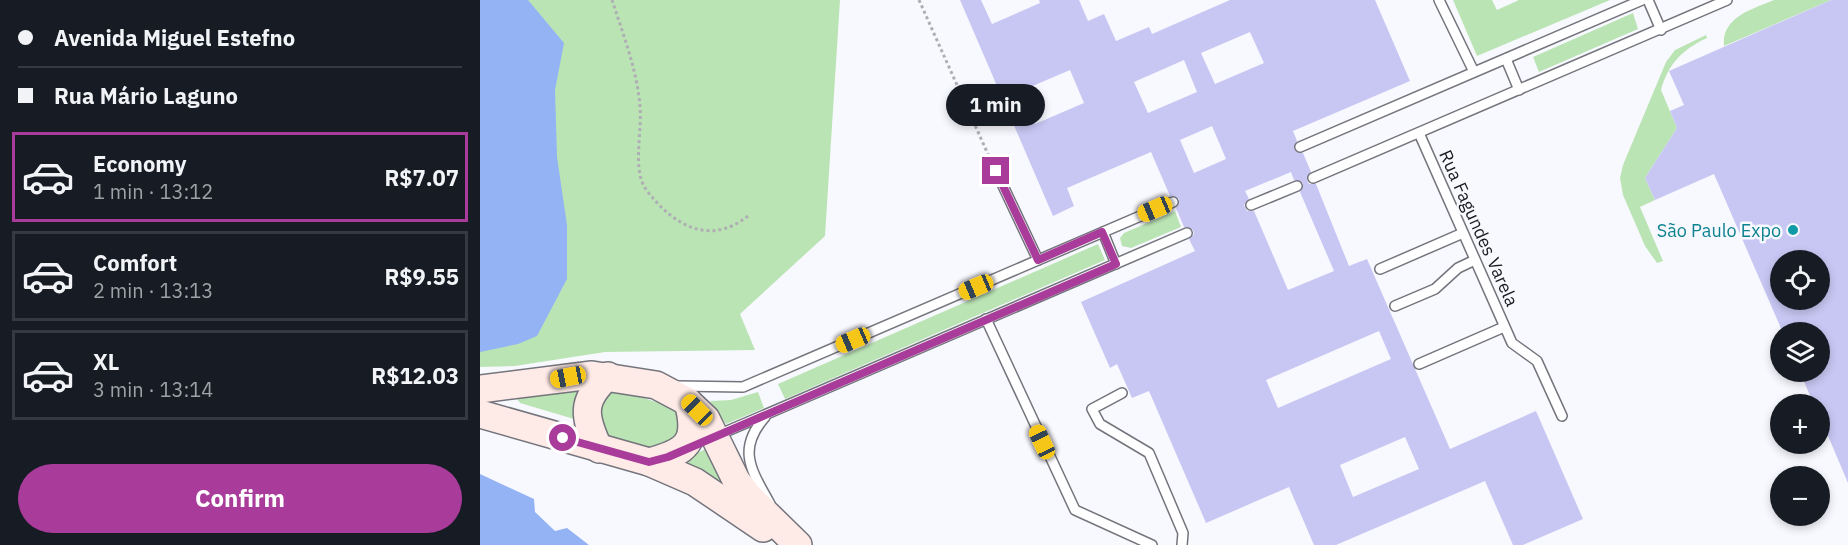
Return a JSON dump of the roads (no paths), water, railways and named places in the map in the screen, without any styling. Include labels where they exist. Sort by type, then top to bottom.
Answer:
[{"type":"main road","points":[[599,449],[591,432],[586,407],[595,387],[608,375]]},
{"type":"main road","points":[[480,388],[568,377],[608,375],[656,385],[688,402],[706,419],[701,442]]},
{"type":"main road","points":[[688,402],[694,430],[701,442],[793,544]]},
{"type":"main road","points":[[480,414],[649,462],[695,482],[793,544]]},
{"type":"main road","points":[[649,462],[701,442]]},
{"type":"lane","points":[[1439,0],[1474,72]]},
{"type":"lane","points":[[1300,147],[1642,0]]},
{"type":"lane","points":[[1648,0],[1661,30]]},
{"type":"lane","points":[[1313,178],[1727,0]]},
{"type":"lane","points":[[1506,59],[1520,90]]},
{"type":"lane","name":"Rua Fagundes Varela","points":[[1419,133],[1514,347],[1530,353],[1537,361],[1562,416]]},
{"type":"lane","points":[[996,171],[1038,260]]},
{"type":"lane","points":[[1251,205],[1297,186]]},
{"type":"lane","points":[[656,385],[743,387],[1173,202]]},
{"type":"lane","points":[[1102,232],[1116,264]]},
{"type":"lane","points":[[701,442],[1187,233]]},
{"type":"lane","points":[[1380,269],[1463,233]]},
{"type":"lane","points":[[1395,306],[1435,289],[1458,268],[1475,260]]},
{"type":"lane","points":[[986,319],[1076,510],[1152,545]]},
{"type":"lane","points":[[1419,363],[1504,327]]},
{"type":"lane","points":[[1122,393],[1092,409],[1100,424],[1149,453],[1183,533],[1182,545]]},
{"type":"lane","points":[[767,415],[749,442],[748,453],[751,468],[793,544]]},
{"type":"water","points":[[480,0],[528,0],[564,43],[555,90],[557,157],[567,225],[567,279],[537,336],[518,344],[480,352]]},
{"type":"water","points":[[480,474],[534,499],[535,512],[555,531],[567,528],[589,545],[480,545]]},
{"type":"place","name":"São Paulo Expo","points":[[1793,230]]}]
